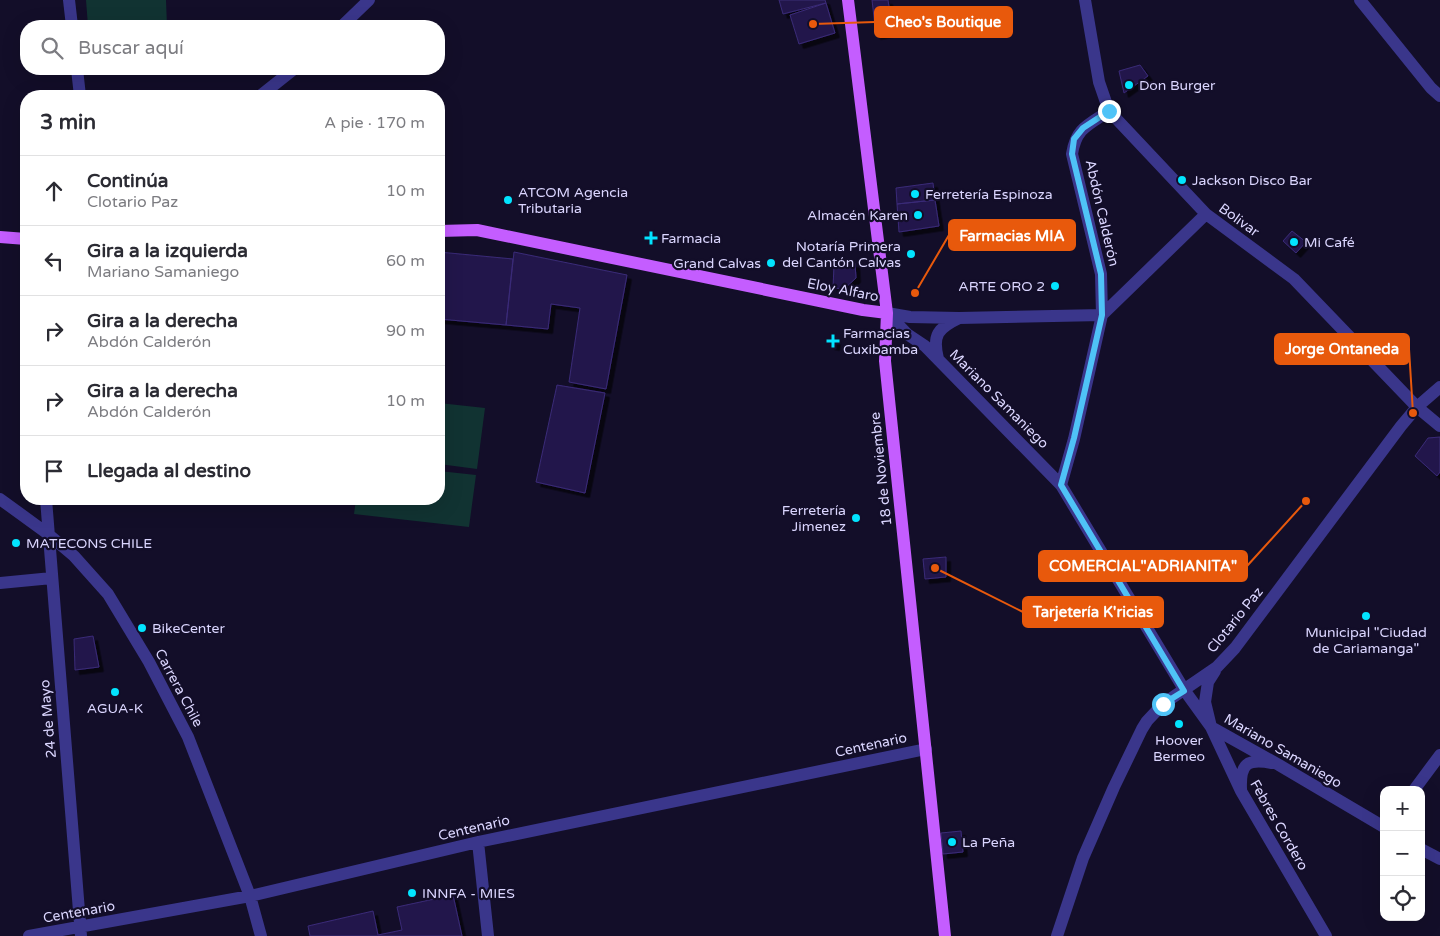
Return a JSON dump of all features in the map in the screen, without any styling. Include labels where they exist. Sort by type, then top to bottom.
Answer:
[{"type":"main road","name":"18 de Noviembre","points":[[848,0],[888,313],[885,361],[945,936]]},
{"type":"main road","name":"Eloy Alfaro","points":[[445,231],[477,230],[863,310],[888,313]]},
{"type":"main road","points":[[0,237],[20,239]]},
{"type":"street","points":[[69,0],[71,20]]},
{"type":"street","points":[[348,20],[369,0]]},
{"type":"street","name":"Bolivar","points":[[1085,0],[1099,82],[1109,111],[1206,214],[1294,279],[1417,407],[1440,426]]},
{"type":"street","points":[[1360,0],[1431,88],[1440,96]]},
{"type":"street","points":[[78,75],[79,90]]},
{"type":"street","points":[[268,90],[286,75]]},
{"type":"street","name":"Abdón Calderón","points":[[1061,485],[1074,438],[1102,315],[1101,274],[1072,154],[1074,139],[1083,128],[1109,111]]},
{"type":"street","points":[[1102,315],[1206,214]]},
{"type":"street","name":"Eloy Alfaro","points":[[888,313],[910,317],[959,318],[1102,315]]},
{"type":"street","name":"Mariano Samaniego","points":[[888,313],[907,334],[926,346],[1061,485],[1184,691],[1211,727],[1380,826]]},
{"type":"street","points":[[938,359],[935,340],[938,333],[946,324],[959,318]]},
{"type":"street","name":"Clotario Paz","points":[[1057,936],[1083,858],[1142,728],[1163,704],[1217,667],[1235,648],[1401,426],[1417,407],[1440,387]]},
{"type":"street","name":"Carrera Chile","points":[[0,499],[48,534],[74,556],[108,594],[149,662],[188,737],[250,896],[261,936]]},
{"type":"street","name":"24 de Mayo","points":[[46,505],[80,932]]},
{"type":"street","points":[[0,583],[52,578]]},
{"type":"street","points":[[1211,727],[1205,702],[1206,690],[1208,682],[1217,667]]},
{"type":"street","name":"Febres Cordero","points":[[1211,727],[1241,792],[1326,936]]},
{"type":"street","name":"Centenario","points":[[29,936],[80,932],[250,896],[478,842],[926,749]]},
{"type":"street","points":[[1417,786],[1440,755]]},
{"type":"street","points":[[1241,792],[1240,777],[1242,769],[1251,761],[1259,760],[1279,765]]},
{"type":"street","points":[[478,842],[488,936]]},
{"type":"street","points":[[1425,851],[1440,859]]},
{"type":"green space","points":[[86,0],[166,0],[167,20],[88,20]]},
{"type":"green space","points":[[445,404],[485,408],[477,469],[445,465]]},
{"type":"green space","points":[[445,472],[476,475],[469,527],[354,514],[355,505],[445,505]]},
{"type":"building","points":[[779,0],[825,0],[826,3],[783,14]]},
{"type":"building","points":[[872,0],[888,0],[893,32],[876,35]]},
{"type":"building","points":[[826,3],[835,33],[799,44],[790,15]]},
{"type":"building","name":"Don Burger","points":[[1140,65],[1148,76],[1124,93],[1119,71]]},
{"type":"building","name":"Ferretería Espinoza","points":[[933,183],[935,200],[897,204],[896,188]]},
{"type":"building","name":"Almacén Karen","points":[[935,200],[939,226],[899,232],[897,204]]},
{"type":"building","name":"Mi Café","points":[[1292,231],[1306,242],[1296,253],[1283,241]]},
{"type":"building","points":[[514,252],[627,275],[606,389],[569,382],[580,308],[551,304],[548,329],[506,325]]},
{"type":"building","points":[[445,253],[513,259],[506,325],[445,320]]},
{"type":"building","points":[[855,263],[856,278],[844,289],[833,288],[834,265]]},
{"type":"building","name":"Farmacias Cuxibamba","points":[[831,336],[836,337],[835,346],[830,345]]},
{"type":"building","points":[[557,385],[605,393],[585,493],[536,482]]},
{"type":"building","points":[[1440,437],[1440,472],[1437,476],[1415,456],[1428,438]]},
{"type":"building","points":[[946,557],[946,577],[925,579],[923,559]]},
{"type":"building","points":[[93,636],[99,667],[75,670],[74,639]]},
{"type":"building","name":"La Peña","points":[[961,831],[963,852],[943,854],[941,833]]},
{"type":"building","points":[[453,895],[462,936],[310,936],[308,926],[373,911],[378,935],[402,930],[397,907]]},
{"type":"place","name":"Cheo's Boutique","points":[[813,24]]},
{"type":"place","name":"Don Burger","points":[[1129,85]]},
{"type":"place","name":"Jackson Disco Bar","points":[[1182,180]]},
{"type":"place","name":"Ferretería Espinoza","points":[[915,194]]},
{"type":"place","name":"ATCOM Agencia Tributaria","points":[[508,200]]},
{"type":"place","name":"Almacén Karen","points":[[918,215]]},
{"type":"place","name":"Farmacia","points":[[651,238]]},
{"type":"place","name":"Mi Café","points":[[1294,242]]},
{"type":"place","name":"Notaría Primera del Cantón Calvas","points":[[911,254]]},
{"type":"place","name":"Grand Calvas","points":[[771,263]]},
{"type":"place","name":"ARTE ORO 2","points":[[1055,286]]},
{"type":"place","name":"Farmacias MIA","points":[[915,293]]},
{"type":"place","name":"Farmacias Cuxibamba","points":[[833,341]]},
{"type":"place","name":"Jorge Ontaneda","points":[[1413,413]]},
{"type":"place","name":"COMERCIAL\"ADRIANITA\"","points":[[1306,501]]},
{"type":"place","name":"Ferretería Jimenez","points":[[856,518]]},
{"type":"place","name":"MATECONS CHILE","points":[[16,543]]},
{"type":"place","name":"Tarjetería K'ricias","points":[[935,568]]},
{"type":"place","name":"Municipal \"Ciudad de Cariamanga\"","points":[[1366,616]]},
{"type":"place","name":"BikeCenter","points":[[142,628]]},
{"type":"place","name":"AGUA-K","points":[[115,692]]},
{"type":"place","name":"Hoover Bermeo","points":[[1179,724]]},
{"type":"place","name":"La Peña","points":[[952,842]]},
{"type":"place","name":"INNFA - MIES","points":[[412,893]]},
{"type":"route","points":[[1109,111],[1083,128],[1074,139],[1072,154],[1101,274],[1102,315],[1074,438],[1061,485],[1184,691],[1163,704]]}]
